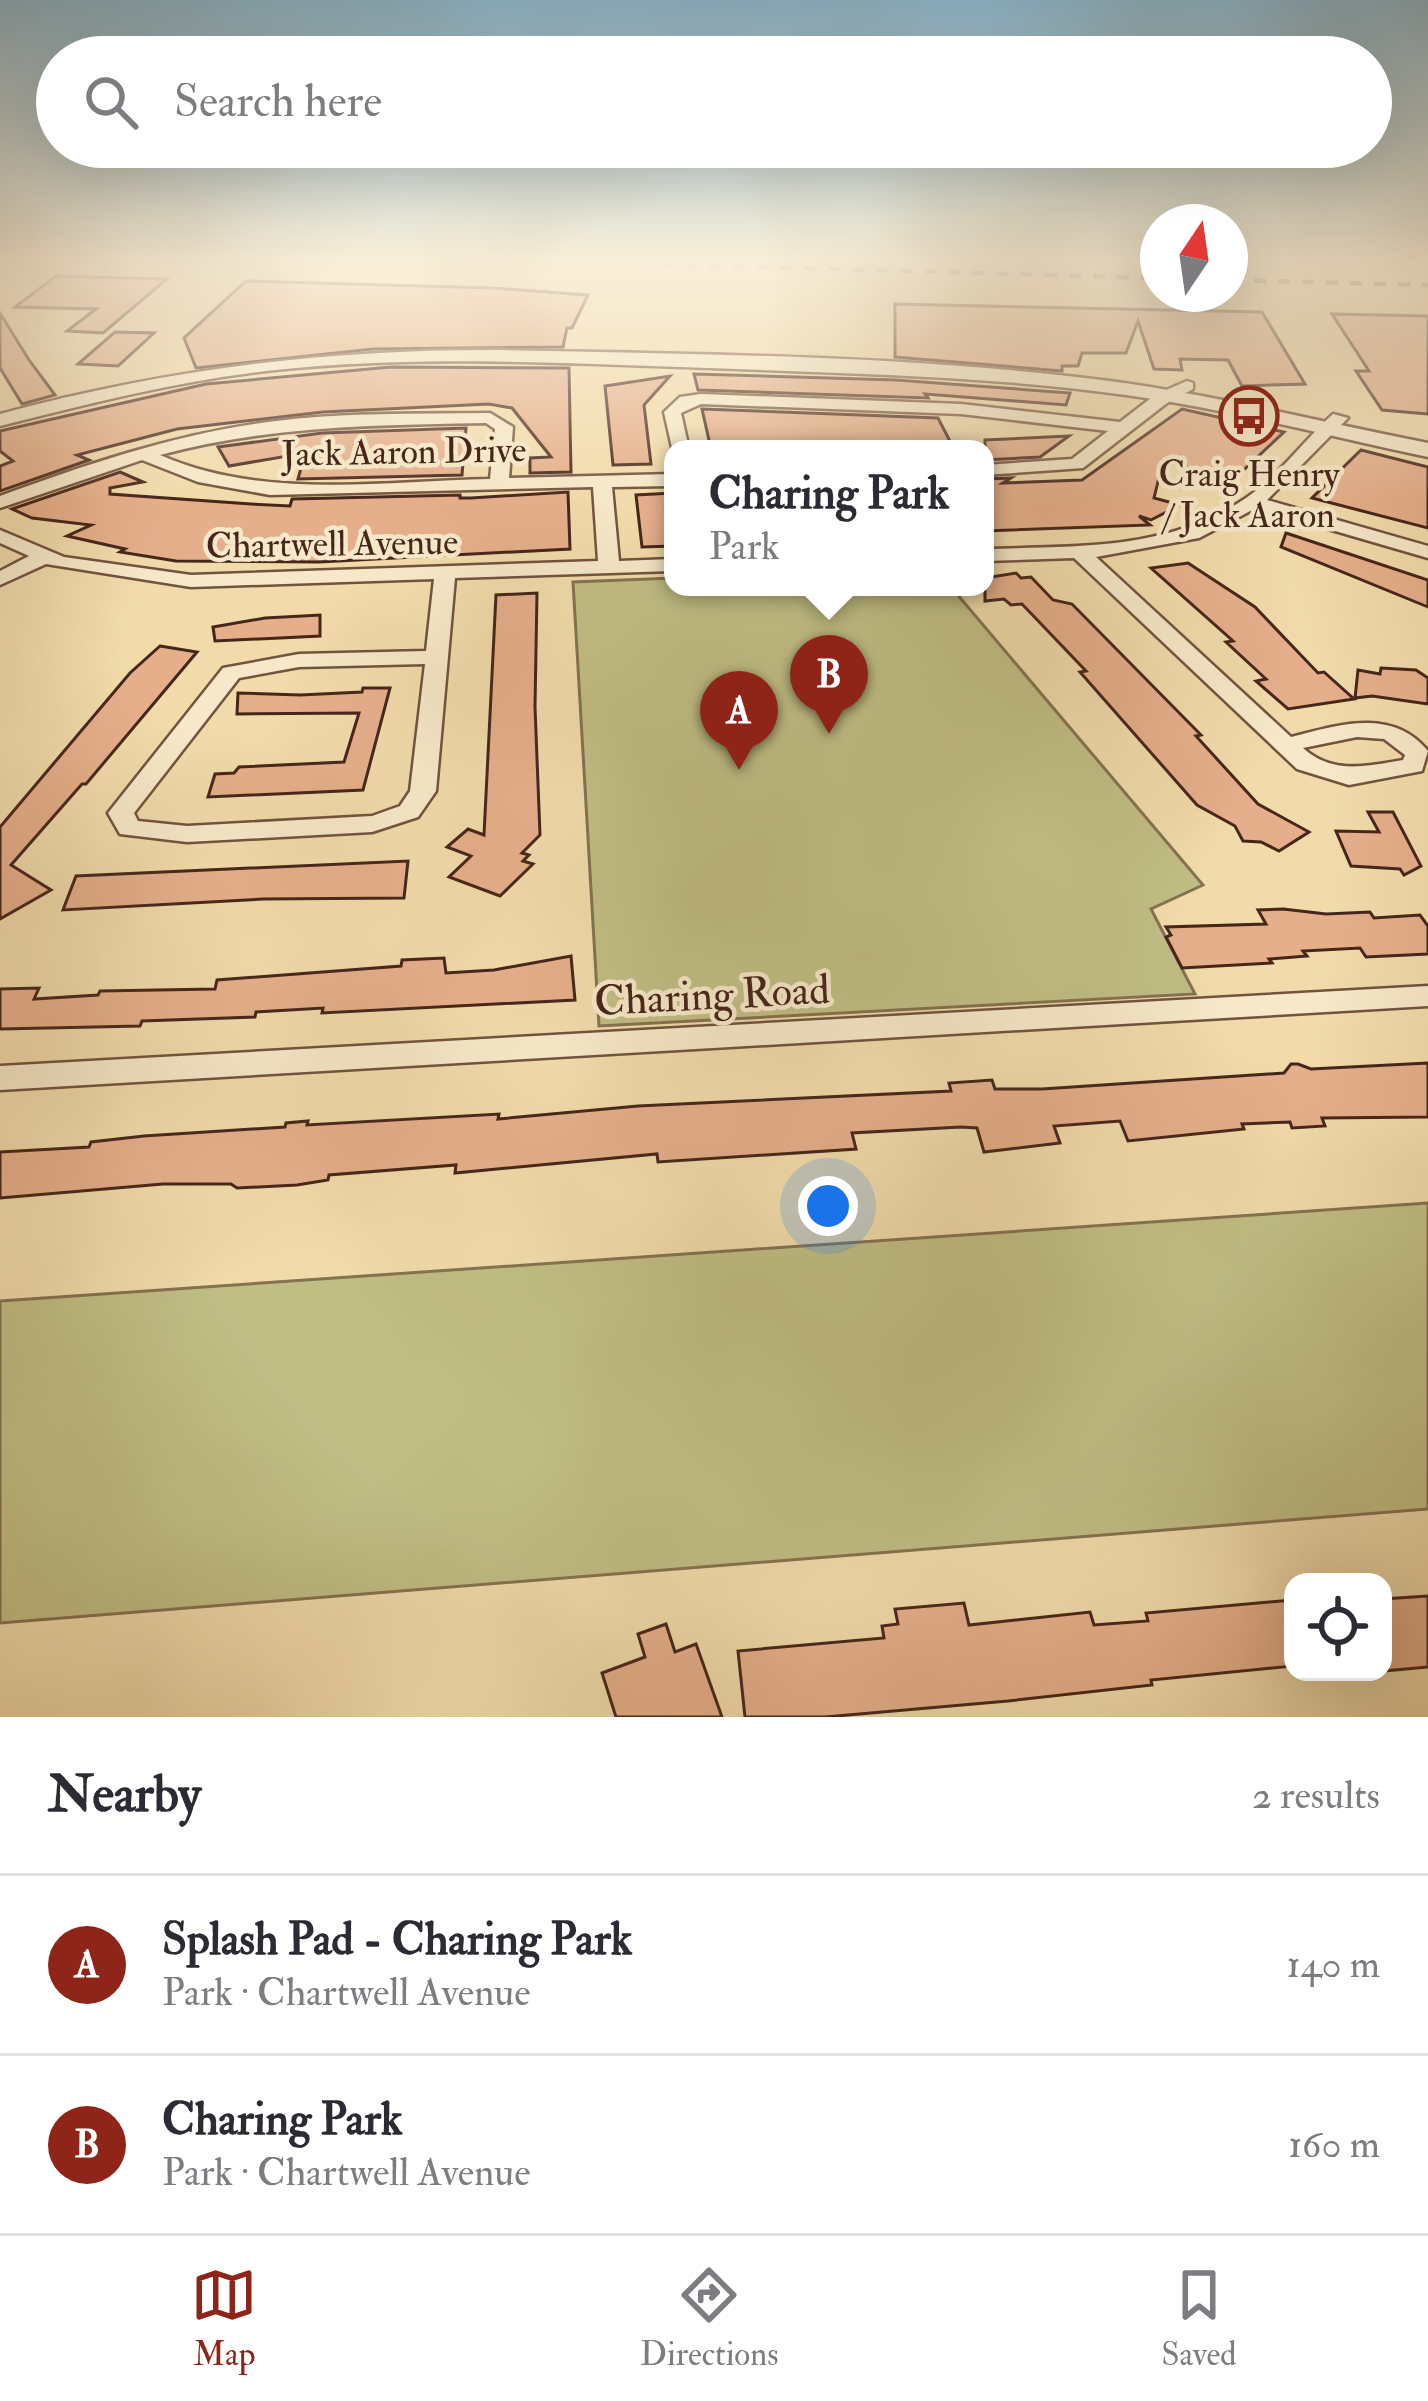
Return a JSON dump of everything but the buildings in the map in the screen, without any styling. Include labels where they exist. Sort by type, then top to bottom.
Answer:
[{"type":"street","points":[[0,406],[114,378],[275,352],[420,344],[1022,366],[1428,436]]},
{"type":"street","points":[[0,420],[182,377],[275,364],[418,356],[870,368],[1177,391]]},
{"type":"street","points":[[994,469],[1077,464],[1177,391]]},
{"type":"street","points":[[678,440],[672,412],[686,400],[701,399],[961,409],[1126,428]]},
{"type":"street","points":[[0,502],[143,454],[215,436],[302,423],[490,418],[504,427],[499,484]]},
{"type":"street","points":[[1333,423],[1428,450]]},
{"type":"street","points":[[994,555],[1164,543],[1223,523],[1254,502],[1333,423]]},
{"type":"street","name":"Jack Aaron Drive","points":[[143,454],[183,474],[223,485],[271,489],[664,480]]},
{"type":"street","points":[[602,480],[608,566]]},
{"type":"street","points":[[1254,502],[1428,552]]},
{"type":"street","name":"Chartwell Avenue","points":[[0,536],[83,567],[191,581],[664,565]]},
{"type":"street","points":[[1078,551],[1286,745]]},
{"type":"street","points":[[0,579],[45,556]]},
{"type":"street","points":[[438,657],[246,665],[231,673],[121,813],[129,828],[187,834],[371,824],[401,818],[418,806],[423,791],[438,657],[445,575]]},
{"type":"street","name":"Charing Road","points":[[0,1078],[1428,996]]},
{"type":"shaded area","points":[[664,578],[664,596],[959,596],[1203,885],[1151,909],[1195,994],[599,1026],[573,582]]},
{"type":"shaded area","points":[[1428,1203],[1428,1509],[0,1623],[0,1301]]},
{"type":"place","name":"Craig Henry / Jack Aaron","points":[[1249,416]]},
{"type":"place","name":"Charing Park","points":[[829,734]]},
{"type":"place","name":"Splash Pad - Charing Park","points":[[739,770]]}]
